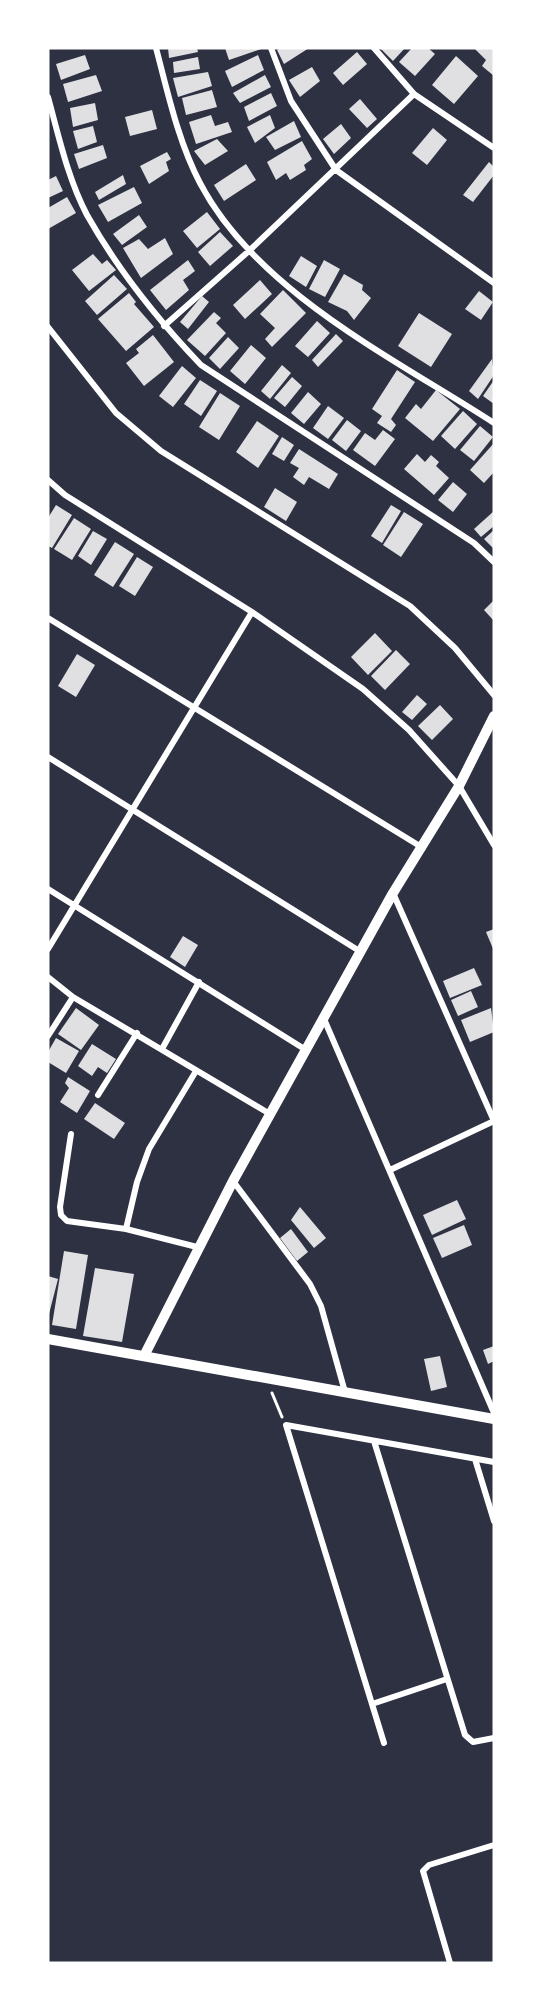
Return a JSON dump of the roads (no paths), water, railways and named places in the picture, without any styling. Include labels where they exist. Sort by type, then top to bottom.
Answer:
[{"type":"street","points":[[156,48],[180,134],[200,183],[226,222],[250,250],[293,292],[494,423]]},
{"type":"street","points":[[271,48],[291,101],[336,170],[494,283]]},
{"type":"street","points":[[374,48],[414,94],[494,148]]},
{"type":"street","points":[[164,326],[250,250],[414,94]]},
{"type":"street","points":[[48,97],[68,171],[87,214],[133,285],[164,326],[201,366],[474,543],[494,562]]},
{"type":"street","points":[[48,327],[116,413],[161,452],[410,606],[455,648],[494,695]]},
{"type":"street","points":[[48,480],[65,495],[252,612],[363,689],[409,730],[459,786],[494,845]]},
{"type":"street","points":[[48,949],[252,612]]},
{"type":"street","points":[[48,618],[423,848]]},
{"type":"street","points":[[144,1356],[232,1181],[393,893],[423,848],[459,786],[494,716]]},
{"type":"street","points":[[48,757],[361,952]]},
{"type":"street","points":[[48,889],[306,1050]]},
{"type":"street","points":[[390,1170],[494,1121],[393,893]]},
{"type":"street","points":[[48,977],[73,997],[270,1114]]},
{"type":"street","points":[[162,1049],[199,982]]},
{"type":"street","points":[[48,1036],[73,997]]},
{"type":"street","points":[[323,1019],[494,1413]]},
{"type":"street","points":[[98,1095],[137,1033]]},
{"type":"street","points":[[126,1229],[137,1182],[149,1149],[196,1071]]},
{"type":"street","points":[[71,1134],[61,1215],[67,1221],[126,1229],[197,1247]]},
{"type":"street","points":[[232,1181],[310,1284],[321,1306],[345,1392]]},
{"type":"street","points":[[48,1339],[494,1419]]},
{"type":"street","points":[[384,1743],[286,1425],[494,1462]]},
{"type":"street","points":[[374,1441],[465,1735],[473,1742],[494,1738]]},
{"type":"street","points":[[475,1459],[494,1521]]},
{"type":"street","points":[[372,1704],[447,1679]]},
{"type":"street","points":[[450,1963],[423,1871],[429,1865],[494,1845]]}]
